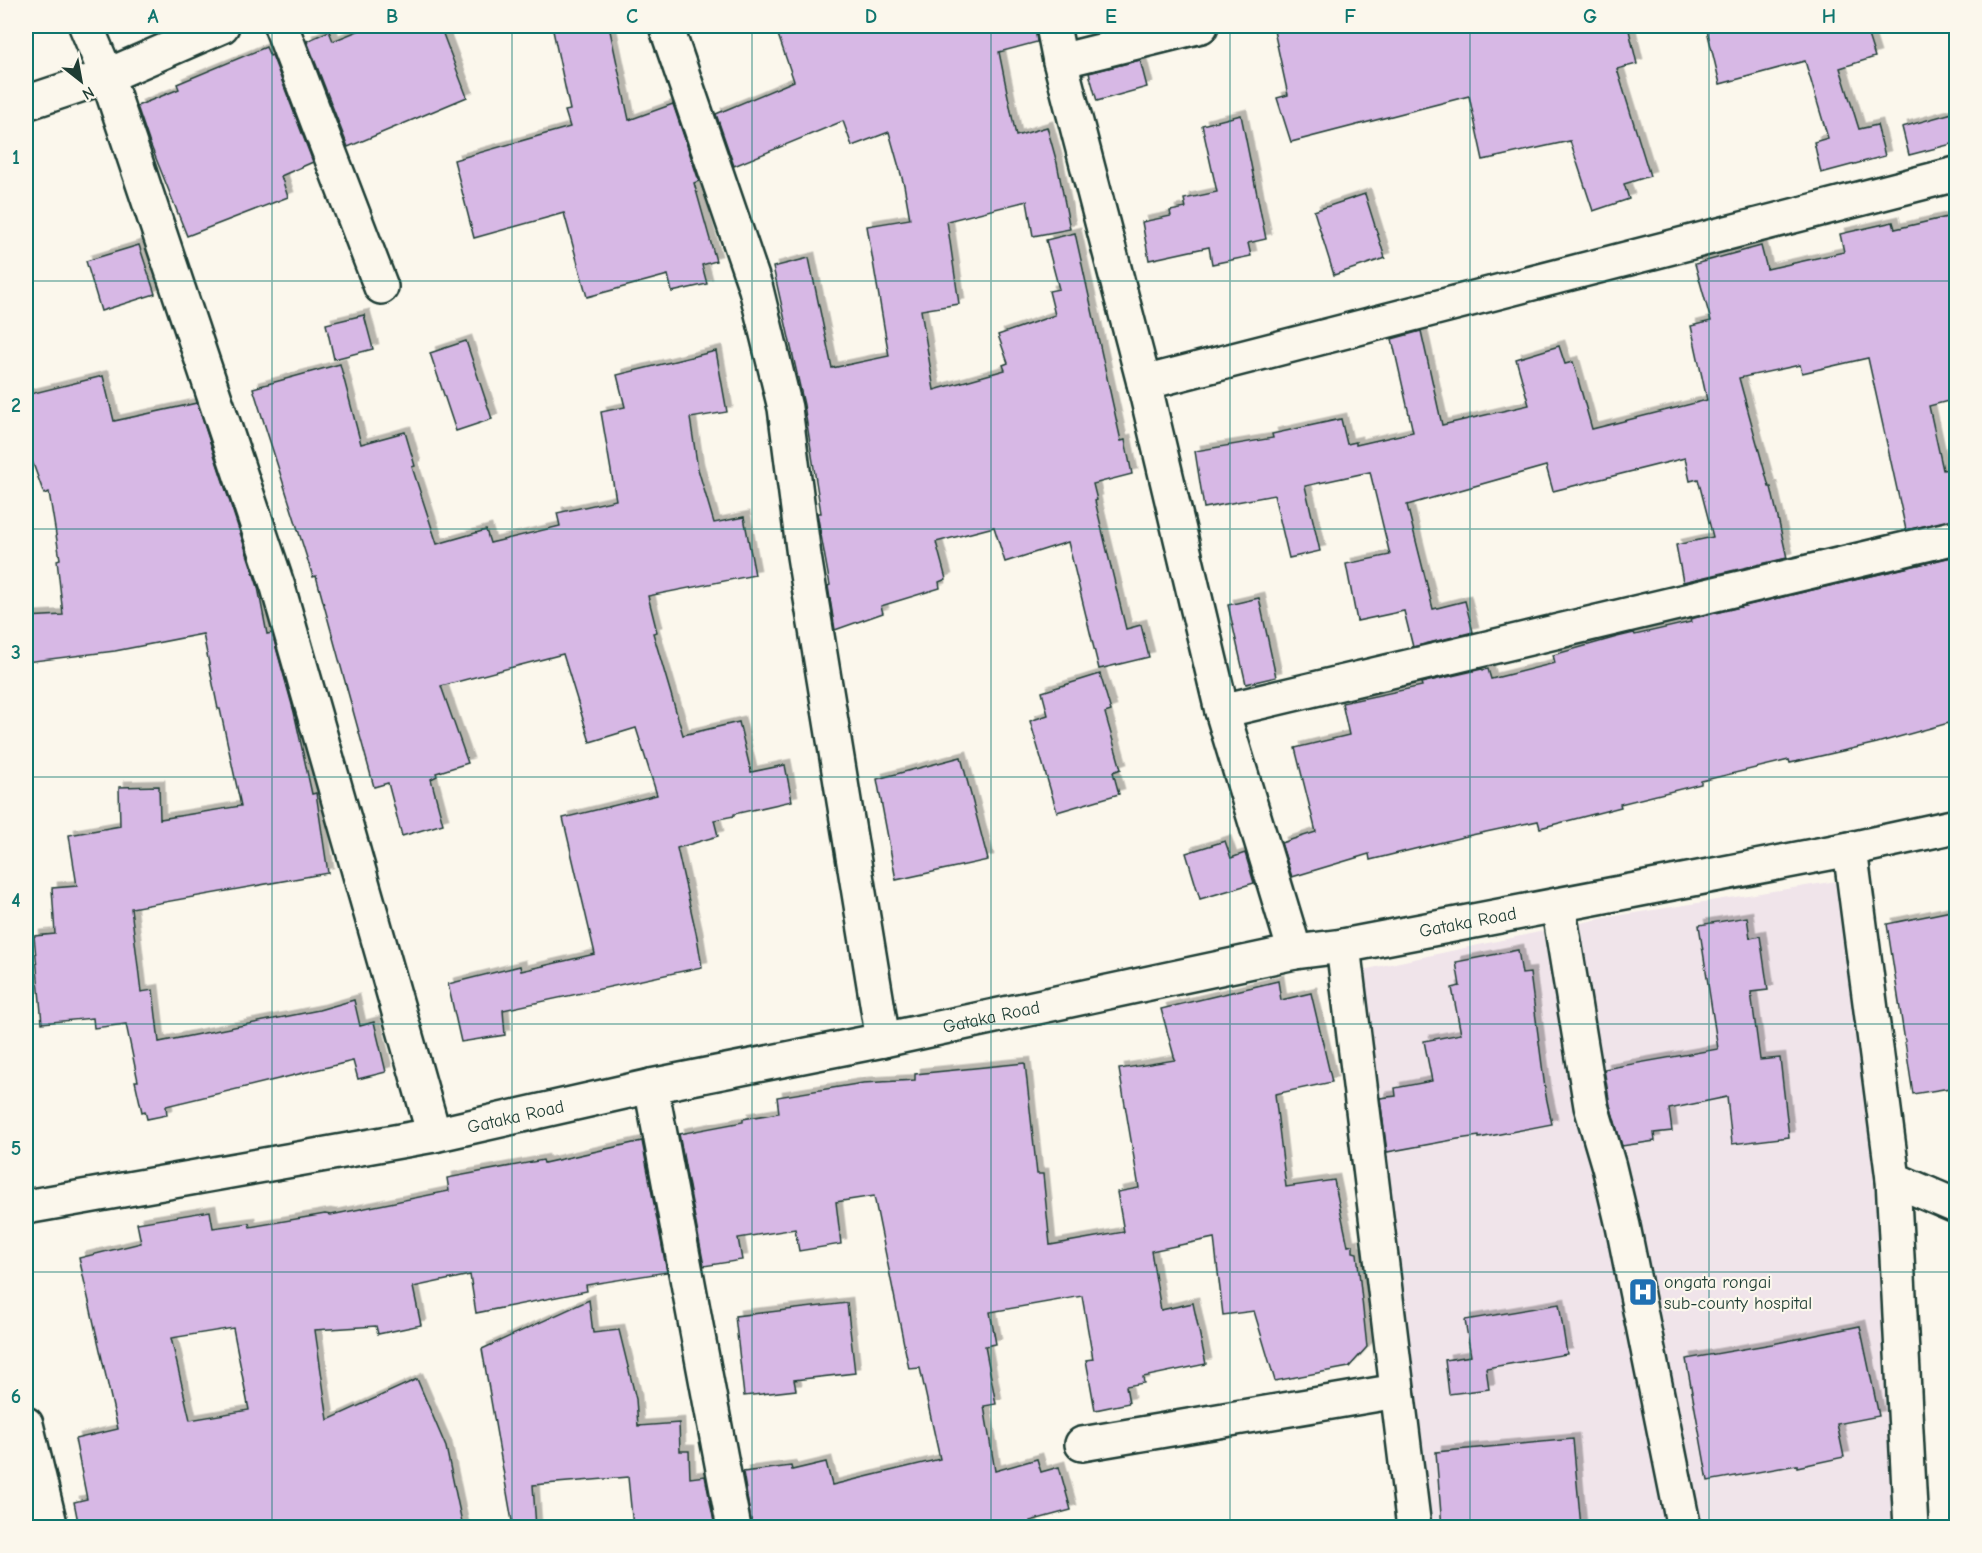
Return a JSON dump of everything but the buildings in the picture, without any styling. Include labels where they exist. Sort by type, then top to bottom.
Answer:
[{"type":"street","points":[[86,26],[108,76],[278,587],[434,1135]]},
{"type":"street","points":[[26,103],[108,76],[222,26]]},
{"type":"street","points":[[281,26],[381,287]]},
{"type":"street","points":[[666,26],[756,289],[784,408],[806,568],[883,1040]]},
{"type":"street","points":[[1053,26],[1060,61],[1144,383],[1222,711],[1295,952]]},
{"type":"street","points":[[1060,61],[1201,26]]},
{"type":"street","points":[[1144,383],[1956,174]]},
{"type":"street","points":[[1222,711],[1956,537]]},
{"type":"street","name":"Gataka Road","points":[[26,1207],[434,1135],[651,1086],[883,1040],[1295,952],[1343,946],[1850,849],[1956,826]]},
{"type":"street","points":[[1850,849],[1893,1179],[1911,1527]]},
{"type":"street","points":[[1558,905],[1591,1107],[1609,1167],[1623,1226],[1684,1527]]},
{"type":"street","points":[[1343,946],[1414,1527]]},
{"type":"street","points":[[651,1086],[734,1527]]},
{"type":"street","points":[[1893,1179],[1956,1206]]},
{"type":"street","points":[[1082,1444],[1397,1391]]},
{"type":"street","points":[[26,1424],[51,1527]]},
{"type":"shaded area","name":"ongata rongai sub-county hospital","points":[[1843,880],[1880,1189],[1902,1527],[1431,1527],[1358,971],[1609,917]]},
{"type":"place","name":"ongata rongai sub-county hospital","points":[[1643,1292]]}]
